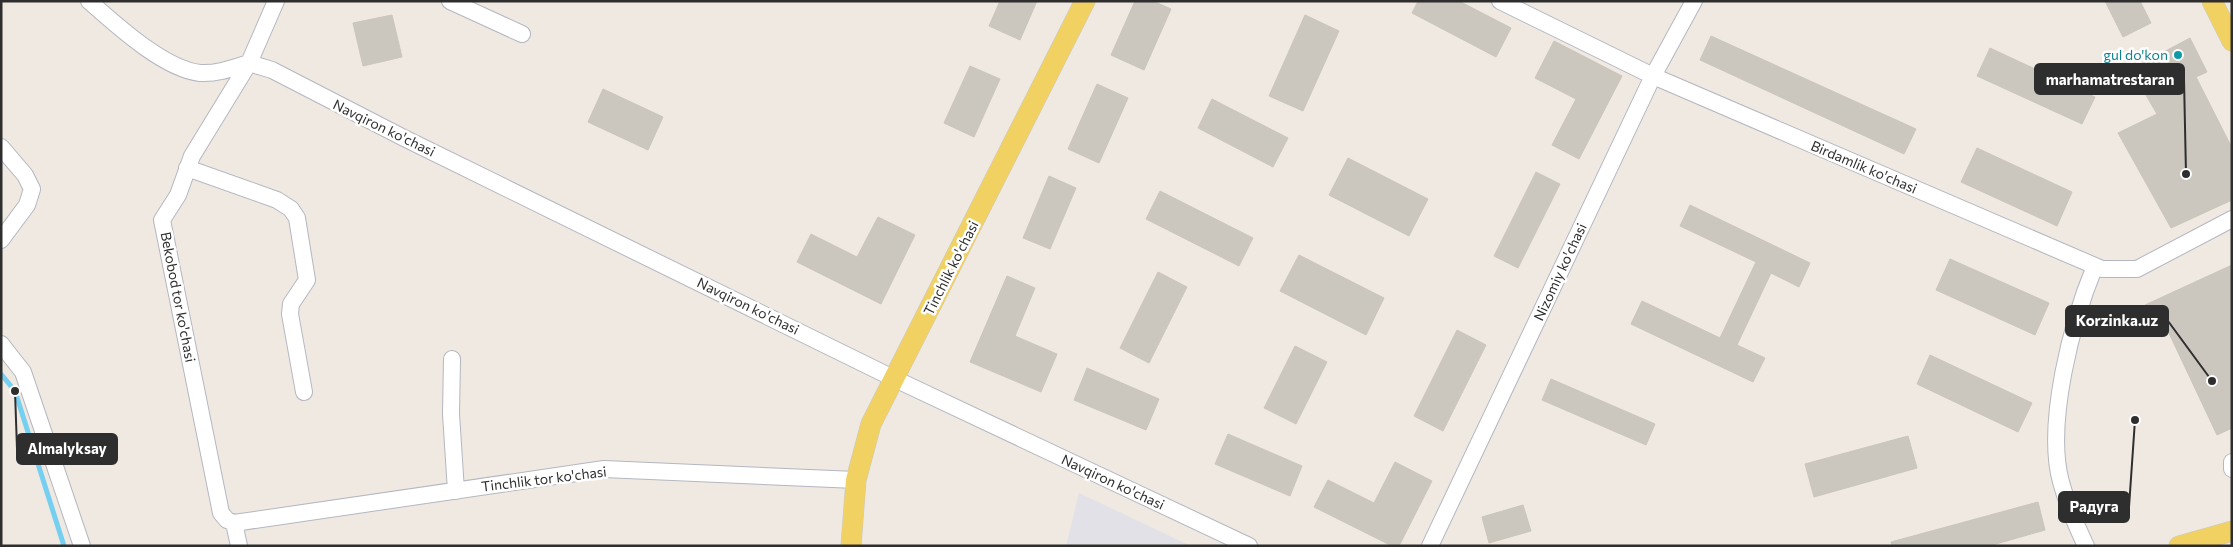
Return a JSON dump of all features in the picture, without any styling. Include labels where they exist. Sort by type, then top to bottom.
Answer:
[{"type":"main road","name":"Tinchlik ko'chasi","points":[[851,546],[856,480],[871,424],[1085,1]]},
{"type":"main road","points":[[2212,1],[2232,41]]},
{"type":"main road","points":[[2179,546],[2232,531]]},
{"type":"street","points":[[89,1],[131,38],[175,64],[200,73],[225,72],[248,62]]},
{"type":"street","name":"Bekobod tor ko'chasi","points":[[239,546],[234,523],[227,520],[221,513],[162,220],[178,195],[192,156],[248,62],[276,1]]},
{"type":"street","points":[[450,1],[522,34]]},
{"type":"street","name":"Birdamlik ko'chasi","points":[[1500,1],[1653,76],[2102,269],[2137,269],[2232,219]]},
{"type":"street","name":"Nizomiy ko'chasi","points":[[1430,546],[1653,76],[1694,1]]},
{"type":"street","name":"Navqiron ko'chasi","points":[[248,62],[272,70],[404,138],[895,379],[1249,546]]},
{"type":"street","points":[[1,146],[25,175],[32,189],[27,205],[1,240]]},
{"type":"street","points":[[187,168],[277,200],[290,208],[297,218],[307,280],[291,304],[290,314],[304,392]]},
{"type":"street","points":[[2086,546],[2061,481],[2056,437],[2060,399],[2071,340],[2081,299],[2095,266]]},
{"type":"street","points":[[1,344],[23,372],[82,546]]},
{"type":"street","points":[[452,359],[451,414],[456,491]]},
{"type":"street","points":[[2232,462],[2232,469]]},
{"type":"street","name":"Tinchlik tor ko'chasi","points":[[234,523],[604,470],[856,480]]},
{"type":"shaded area","points":[[1079,493],[1191,546],[1066,546]]},
{"type":"building","points":[[1000,1],[1037,1],[1020,40],[989,26]]},
{"type":"building","points":[[1135,1],[1153,1],[1171,9],[1144,70],[1111,55]]},
{"type":"building","points":[[1418,1],[1459,1],[1511,28],[1496,57],[1412,13]]},
{"type":"building","points":[[2105,1],[2140,1],[2151,23],[2123,37]]},
{"type":"building","points":[[392,15],[402,57],[363,66],[353,23]]},
{"type":"building","points":[[1305,15],[1339,31],[1303,111],[1269,96]]},
{"type":"building","points":[[1711,36],[1916,129],[1904,154],[1700,60]]},
{"type":"building","points":[[2190,38],[2207,72],[2196,77],[2232,148],[2232,200],[2171,228],[2118,133],[2157,114],[2140,85],[2128,90],[2122,74]]},
{"type":"building","points":[[1554,41],[1622,76],[1579,159],[1552,145],[1576,99],[1535,78]]},
{"type":"building","points":[[1990,48],[2095,97],[2082,124],[1977,76]]},
{"type":"building","points":[[970,66],[1000,79],[974,137],[944,123]]},
{"type":"building","points":[[1097,84],[1128,98],[1099,163],[1068,149]]},
{"type":"building","points":[[603,89],[663,117],[648,150],[588,122]]},
{"type":"building","points":[[1212,99],[1288,138],[1273,167],[1198,128]]},
{"type":"building","points":[[1977,148],[2072,192],[2057,226],[1961,182]]},
{"type":"building","points":[[1348,158],[1428,199],[1409,236],[1329,195]]},
{"type":"building","points":[[1536,172],[1560,184],[1518,268],[1494,256]]},
{"type":"building","points":[[1049,176],[1076,188],[1050,249],[1023,238]]},
{"type":"building","points":[[1160,191],[1253,238],[1239,266],[1146,219]]},
{"type":"building","points":[[1690,205],[1810,263],[1799,287],[1771,273],[1737,345],[1765,358],[1753,382],[1631,324],[1642,301],[1720,338],[1756,262],[1680,226]]},
{"type":"building","points":[[878,217],[915,235],[881,304],[797,262],[811,234],[857,257]]},
{"type":"building","points":[[1299,255],[1384,298],[1366,335],[1280,291]]},
{"type":"building","points":[[1950,259],[2049,303],[2035,335],[1936,290]]},
{"type":"building","points":[[2232,265],[2232,428],[2217,435],[2167,329],[2159,333],[2145,305]]},
{"type":"building","points":[[1158,272],[1187,287],[1149,363],[1120,348]]},
{"type":"building","points":[[1007,276],[1035,288],[1015,336],[1057,354],[1041,392],[970,362]]},
{"type":"building","points":[[1457,330],[1486,345],[1443,431],[1414,416]]},
{"type":"building","points":[[1295,346],[1327,362],[1296,424],[1264,408]]},
{"type":"building","points":[[1930,355],[2032,403],[2018,432],[1917,384]]},
{"type":"building","points":[[1087,368],[1159,399],[1146,430],[1074,400]]},
{"type":"building","points":[[1551,379],[1655,424],[1646,445],[1542,400]]},
{"type":"building","points":[[1228,434],[1302,466],[1290,496],[1215,464]]},
{"type":"building","points":[[1908,436],[1917,468],[1814,497],[1805,464]]},
{"type":"building","points":[[1395,462],[1432,481],[1399,546],[1392,546],[1314,507],[1328,480],[1374,503]]},
{"type":"building","points":[[2038,502],[2045,530],[1989,546],[1892,546],[1891,542]]},
{"type":"building","points":[[1523,505],[1531,531],[1489,543],[1482,517]]},
{"type":"waterway","points":[[1,374],[15,391],[64,546]]},
{"type":"place","name":"gul do'kon","points":[[2178,55]]},
{"type":"place","name":"marhamatrestaran","points":[[2186,174]]},
{"type":"place","name":"Korzinka.uz","points":[[2212,381]]},
{"type":"place","name":"Almalyksay","points":[[15,391]]},
{"type":"place","name":"Радуга","points":[[2135,420]]}]
